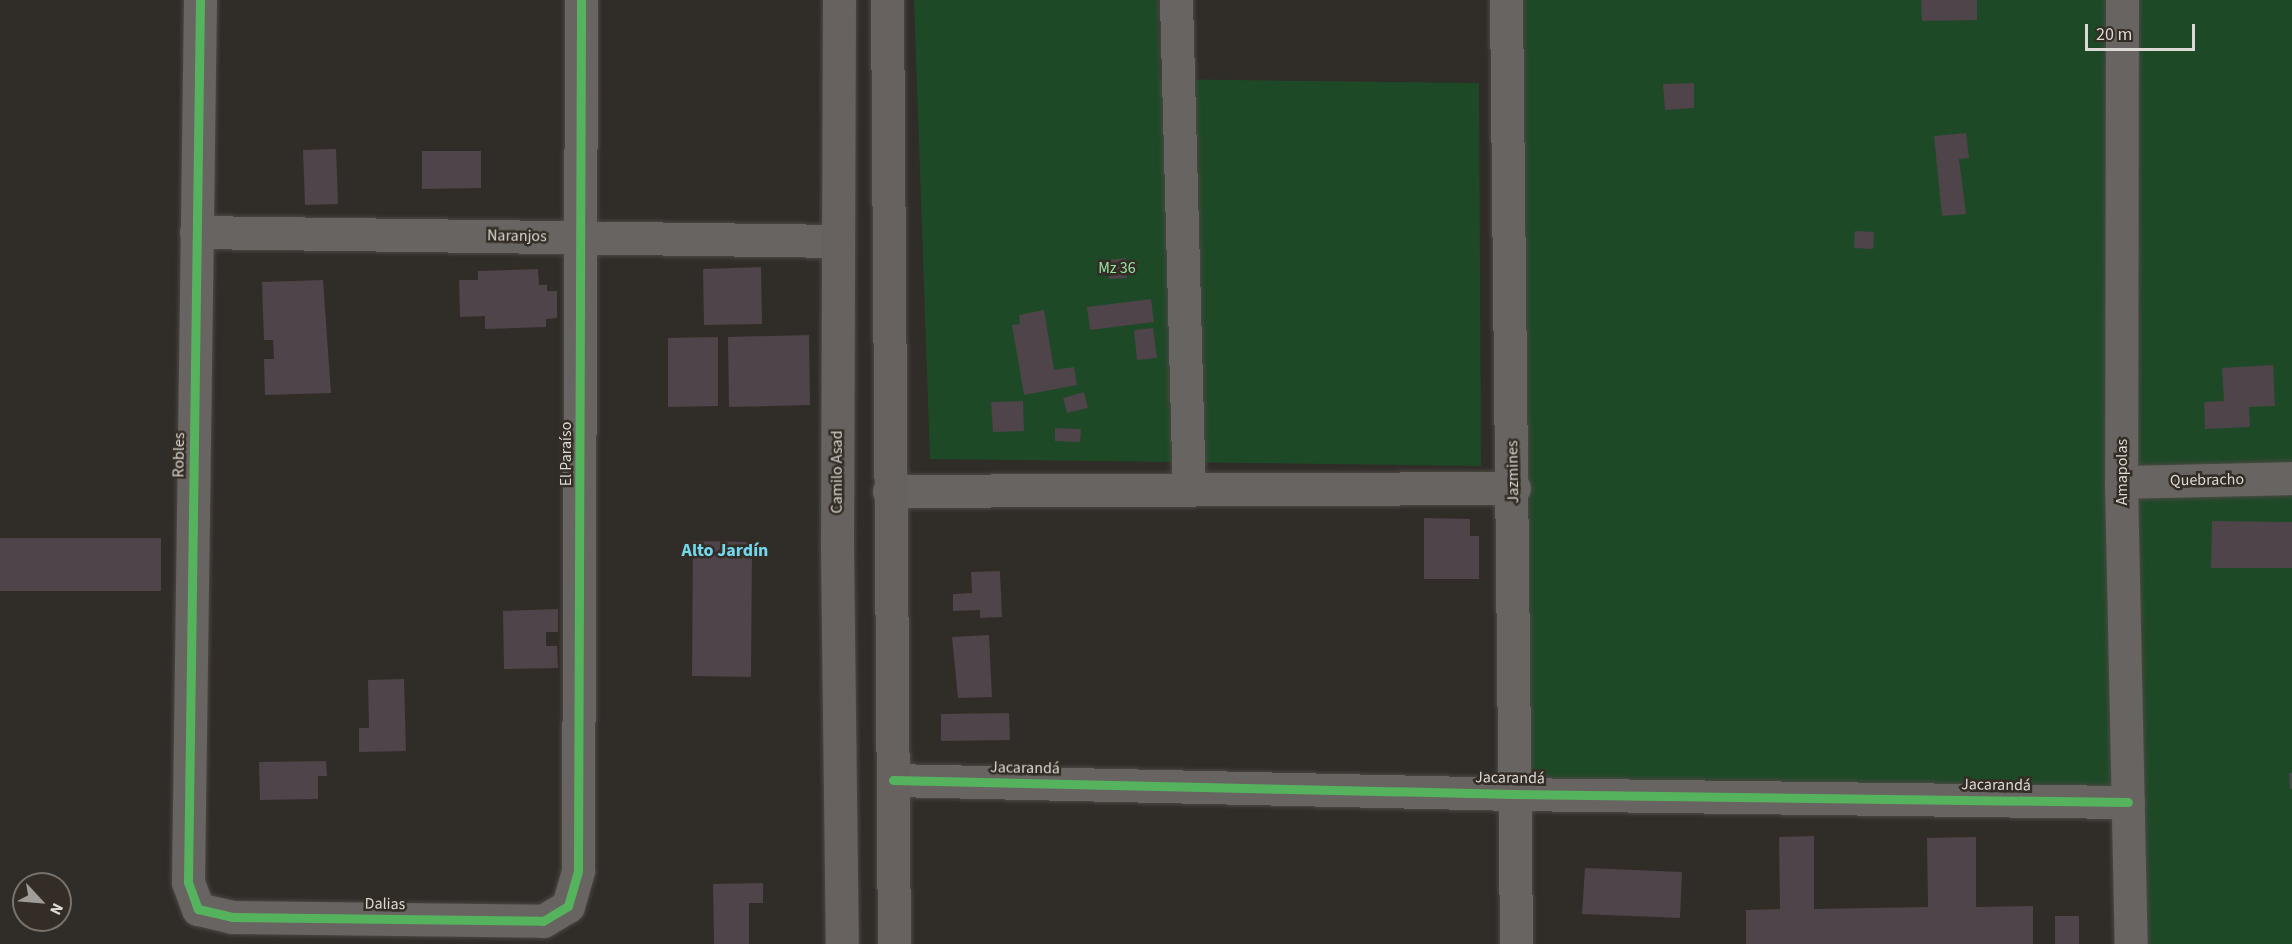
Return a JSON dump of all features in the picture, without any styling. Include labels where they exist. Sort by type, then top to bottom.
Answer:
[{"type":"street","name":"Robles","points":[[198,909],[188,882],[200,0]]},
{"type":"street","name":"El Paraíso","points":[[568,906],[578,859],[581,0]]},
{"type":"street","name":"Camilo Asad","points":[[839,0],[837,549],[842,944]]},
{"type":"street","points":[[887,0],[894,944]]},
{"type":"street","points":[[1176,0],[1189,490]]},
{"type":"street","name":"Jazmines","points":[[1506,0],[1514,488],[1515,944]]},
{"type":"street","name":"Amapolas","points":[[2122,0],[2121,482],[2131,944]]},
{"type":"street","name":"Naranjos","points":[[196,232],[838,241]]},
{"type":"street","name":"Quebracho","points":[[2121,482],[2292,477]]},
{"type":"street","points":[[889,491],[1514,488]]},
{"type":"street","name":"Jacarandá","points":[[893,780],[1513,794],[2128,802]]},
{"type":"street","name":"Dalias","points":[[198,909],[232,917],[543,921],[568,906]]},
{"type":"green space","name":"Mz 36","points":[[914,0],[1158,0],[1160,79],[1479,83],[1481,466],[930,459]]},
{"type":"green space","points":[[1506,0],[2292,0],[2292,944],[2131,944],[2128,802],[1513,794]]},
{"type":"building","points":[[1921,0],[1977,0],[1977,20],[1922,21]]},
{"type":"building","points":[[1694,83],[1694,108],[1665,110],[1663,84]]},
{"type":"building","points":[[1966,133],[1969,158],[1959,159],[1966,214],[1942,216],[1934,136]]},
{"type":"building","points":[[336,149],[338,204],[305,205],[303,150]]},
{"type":"building","points":[[422,151],[481,151],[481,188],[422,189]]},
{"type":"building","points":[[1855,231],[1874,232],[1873,249],[1854,248]]},
{"type":"building","points":[[1126,258],[1127,278],[1109,279],[1108,260]]},
{"type":"building","points":[[761,267],[762,324],[704,325],[703,269]]},
{"type":"building","points":[[538,269],[539,285],[547,285],[547,291],[557,291],[557,318],[546,319],[546,327],[485,329],[485,316],[460,317],[459,280],[478,280],[478,271]]},
{"type":"building","points":[[323,280],[331,393],[265,395],[264,359],[274,359],[273,340],[264,340],[262,282]]},
{"type":"building","points":[[1151,299],[1154,322],[1090,330],[1087,307]]},
{"type":"building","points":[[1044,310],[1054,370],[1074,367],[1077,385],[1024,395],[1012,325],[1020,324],[1019,315]]},
{"type":"building","points":[[1153,328],[1157,358],[1137,360],[1134,330]]},
{"type":"building","points":[[809,335],[810,405],[729,407],[728,337]]},
{"type":"building","points":[[718,337],[718,406],[668,407],[668,338]]},
{"type":"building","points":[[2273,365],[2275,406],[2249,407],[2250,427],[2205,429],[2204,402],[2224,401],[2222,368]]},
{"type":"building","points":[[1084,392],[1088,408],[1067,413],[1063,398]]},
{"type":"building","points":[[1023,401],[1024,431],[993,432],[991,402]]},
{"type":"building","points":[[1055,428],[1081,429],[1080,442],[1055,441]]},
{"type":"building","points":[[1424,518],[1470,519],[1470,536],[1479,536],[1479,579],[1424,579]]},
{"type":"building","points":[[2212,521],[2292,522],[2292,568],[2211,568]]},
{"type":"building","points":[[0,538],[161,538],[161,591],[0,591]]},
{"type":"building","points":[[693,541],[752,542],[751,677],[692,676]]},
{"type":"building","points":[[1000,571],[1002,617],[980,618],[980,610],[953,611],[953,594],[972,593],[971,572]]},
{"type":"building","points":[[558,609],[558,632],[546,632],[546,646],[557,646],[558,668],[504,669],[503,611]]},
{"type":"building","points":[[989,635],[992,697],[958,698],[952,637]]},
{"type":"building","points":[[404,679],[406,751],[359,752],[359,728],[369,728],[368,680]]},
{"type":"building","points":[[1009,713],[1010,740],[941,741],[941,714]]},
{"type":"building","points":[[326,761],[327,776],[318,776],[318,799],[260,800],[259,762]]},
{"type":"building","points":[[2289,773],[2292,773],[2292,789],[2290,789]]},
{"type":"building","points":[[1814,836],[1814,909],[1928,907],[1927,838],[1976,837],[1976,907],[2033,906],[2033,944],[1746,944],[1746,910],[1780,909],[1779,837]]},
{"type":"building","points":[[1585,868],[1682,872],[1680,918],[1582,914]]},
{"type":"building","points":[[763,883],[763,903],[749,903],[749,944],[714,944],[713,884]]},
{"type":"building","points":[[2055,916],[2079,916],[2079,944],[2055,944]]},
{"type":"cycle path","points":[[200,0],[188,882],[198,909],[232,917],[543,921],[568,906],[578,870],[581,0]]},
{"type":"cycle path","points":[[893,780],[1513,794],[2128,802]]},
{"type":"district","name":"Alto Jardín","points":[[725,551]]}]
